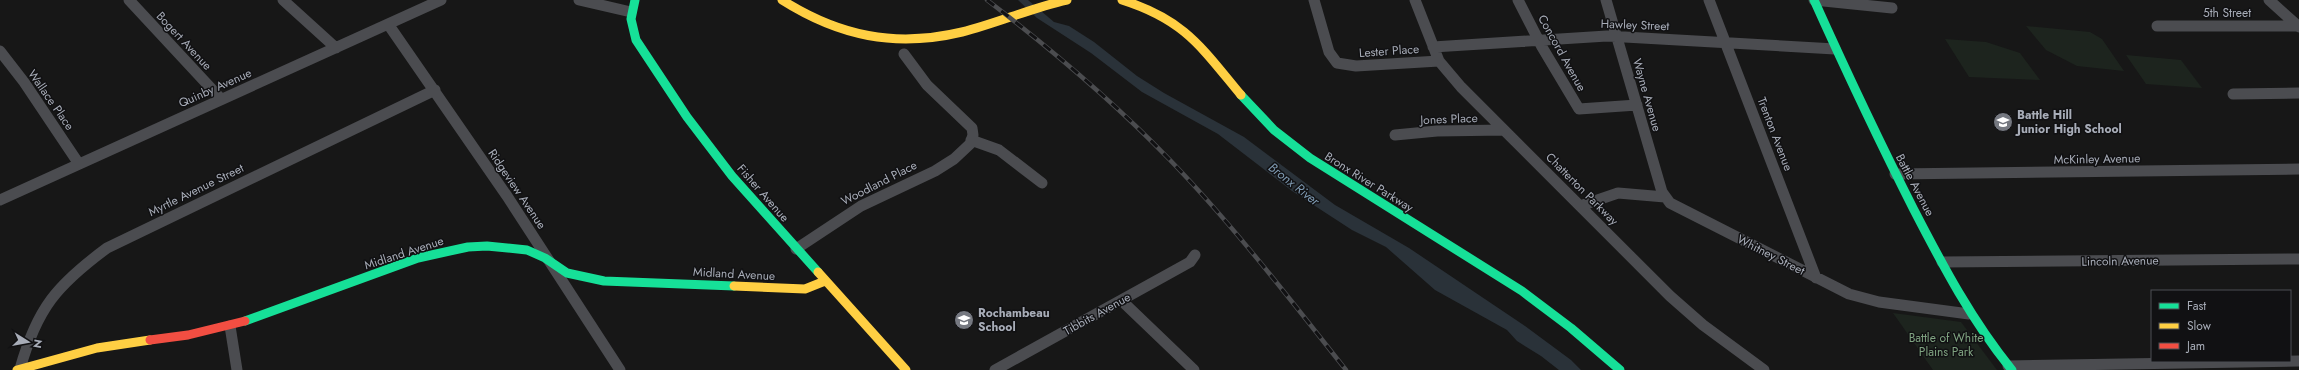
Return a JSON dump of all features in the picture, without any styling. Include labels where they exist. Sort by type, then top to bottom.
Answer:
[{"type":"main road","points":[[631,12],[635,0]]},
{"type":"main road","points":[[782,0],[815,21],[863,36],[908,40],[952,31],[1066,0]]},
{"type":"main road","points":[[796,0],[830,18],[877,31],[916,33],[952,31],[1039,0]]},
{"type":"main road","name":"Bronx River Parkway","points":[[1122,0],[1149,7],[1178,23],[1195,39],[1250,107],[1293,146],[1319,165],[1522,291],[1571,328],[1620,370]]},
{"type":"main road","name":"Battle Avenue","points":[[1814,0],[1835,49],[1895,174],[1969,314],[1987,340],[2010,368]]},
{"type":"main road","name":"Fisher Avenue","points":[[631,12],[633,31],[639,46],[686,117],[732,176],[906,370]]},
{"type":"main road","name":"Bronx River Parkway","points":[[1208,40],[1255,98],[1301,141],[1347,172],[1467,245]]},
{"type":"main road","name":"Midland Avenue","points":[[19,369],[97,348],[188,335],[230,326],[418,258],[443,251],[487,246],[514,248],[536,253],[567,273],[618,282],[805,289],[825,281]]},
{"type":"street","name":"Bogert Avenue","points":[[130,0],[221,99]]},
{"type":"street","points":[[286,2],[300,0]]},
{"type":"street","name":"Quinby Avenue","points":[[0,200],[441,0]]},
{"type":"street","points":[[579,0],[631,12]]},
{"type":"street","name":"Lester Place","points":[[1314,0],[1331,58],[1341,65],[1356,66],[1439,61]]},
{"type":"street","name":"Chatterton Parkway","points":[[1415,0],[1439,61],[1460,87],[1681,306],[1764,370]]},
{"type":"street","name":"Concord Avenue","points":[[1518,0],[1539,40],[1579,109],[1637,105]]},
{"type":"street","name":"Wayne Avenue","points":[[1606,0],[1665,197]]},
{"type":"street","name":"Trenton Avenue","points":[[1709,0],[1816,278]]},
{"type":"street","points":[[1814,0],[1892,8]]},
{"type":"street","points":[[2269,0],[2298,26]]},
{"type":"street","points":[[286,2],[336,48]]},
{"type":"street","name":"Ridgeview Avenue","points":[[388,24],[435,90],[620,370]]},
{"type":"street","name":"5th Street","points":[[2157,26],[2298,26]]},
{"type":"street","name":"Hawley Street","points":[[1434,47],[1539,40],[1616,37],[1835,49]]},
{"type":"street","name":"Wallace Place","points":[[0,51],[24,82],[79,164]]},
{"type":"street","points":[[904,54],[911,69],[927,87],[972,128],[971,140],[1000,150],[1042,183]]},
{"type":"street","name":"Myrtle Avenue Street","points":[[19,369],[29,336],[42,308],[77,270],[107,248],[435,90]]},
{"type":"street","points":[[2233,94],[2299,93]]},
{"type":"street","name":"Jones Place","points":[[1395,135],[1437,131],[1504,130]]},
{"type":"street","name":"Woodland Place","points":[[796,249],[865,203],[944,165],[961,153],[971,140]]},
{"type":"street","name":"McKinley Avenue","points":[[1895,174],[2299,169]]},
{"type":"street","points":[[1580,206],[1618,193],[1665,197]]},
{"type":"street","name":"Whitney Street","points":[[1665,197],[1676,206],[1839,290],[1869,300],[1969,314]]},
{"type":"street","name":"Tibbits Avenue","points":[[995,370],[1190,262],[1195,255]]},
{"type":"street","name":"Lincoln Avenue","points":[[1942,262],[2299,259]]},
{"type":"street","points":[[1122,301],[1194,370]]},
{"type":"street","points":[[230,326],[237,370]]},
{"type":"street","points":[[2010,368],[2258,362]]},
{"type":"green space","points":[[2026,26],[2090,32],[2102,39],[2124,71],[2077,66],[2046,50]]},
{"type":"green space","points":[[1945,39],[1986,42],[2020,53],[2040,80],[1969,77]]},
{"type":"green space","points":[[2126,55],[2181,60],[2202,88],[2146,84]]},
{"type":"green space","name":"Battle of White Plains Park","points":[[1893,313],[1961,322],[1997,370],[1933,370]]},
{"type":"water","name":"Bronx River","points":[[1018,0],[1028,0],[1054,22],[1069,26],[1094,42],[1137,76],[1164,93],[1244,137],[1335,205],[1409,248],[1525,326],[1571,360],[1581,370],[1559,370],[1541,356],[1517,341],[1507,330],[1435,290],[1386,247],[1352,230],[1292,191],[1218,134],[1142,92],[1091,53],[1037,18]]},
{"type":"railway","points":[[987,0],[1035,37],[1104,96],[1169,159],[1238,236],[1346,370]]},
{"type":"traffic: fast","points":[[635,0],[631,19],[636,40],[687,117],[732,176],[818,272]]},
{"type":"traffic: fast","points":[[1814,0],[1878,139],[1940,260],[1973,317],[1998,353],[2012,370]]},
{"type":"traffic: fast","points":[[1241,95],[1274,130],[1310,158],[1522,291],[1571,328],[1620,370]]},
{"type":"traffic: fast","points":[[245,321],[418,258],[468,247],[487,246],[527,250],[545,258],[567,273],[604,281],[734,286]]},
{"type":"traffic: slow","points":[[782,0],[802,13],[846,31],[868,37],[915,40],[962,32],[1067,0]]},
{"type":"traffic: slow","points":[[1122,0],[1162,15],[1177,25],[1202,49],[1241,95]]},
{"type":"traffic: slow","points":[[818,272],[906,370]]},
{"type":"traffic: slow","points":[[734,286],[805,289],[825,281]]},
{"type":"traffic: slow","points":[[17,370],[97,348],[150,340]]},
{"type":"traffic: jam","points":[[150,340],[188,335],[245,321]]},
{"type":"place","name":"Battle Hill Junior High School","points":[[2003,122]]},
{"type":"place","name":"Rochambeau School","points":[[964,320]]}]
